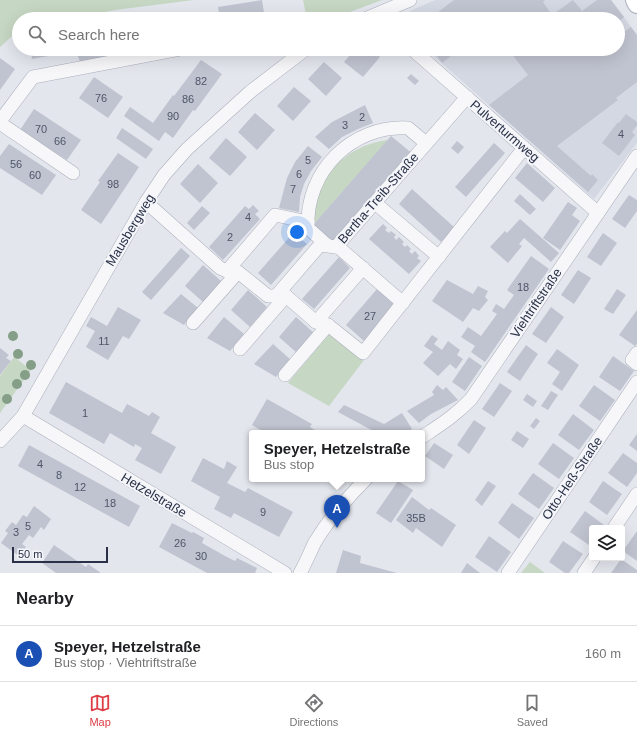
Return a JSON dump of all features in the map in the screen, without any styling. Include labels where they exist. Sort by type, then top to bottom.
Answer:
[{"type":"main road","points":[[635,0],[637,4]]},
{"type":"street","points":[[385,12],[410,0]]},
{"type":"street","points":[[73,173],[0,122],[33,77],[143,56]]},
{"type":"street","name":"Mausbergweg","points":[[0,441],[23,416],[146,202],[164,175],[188,149],[250,92],[295,56]]},
{"type":"street","name":"Pulverturmweg","points":[[420,56],[598,213]]},
{"type":"street","name":"Bertha-Treib-Straße","points":[[426,143],[408,128],[375,132],[355,140],[340,151],[330,161],[321,174],[312,193],[309,206],[308,228],[328,245],[375,203],[467,97]]},
{"type":"street","points":[[146,202],[220,268],[232,271],[268,296],[281,296],[322,323],[363,353],[524,148]]},
{"type":"street","name":"Viehtriftstraße","points":[[425,435],[461,411],[471,400],[637,156]]},
{"type":"street","points":[[375,203],[439,258]]},
{"type":"street","points":[[193,323],[275,215],[308,222]]},
{"type":"street","points":[[240,349],[281,296],[328,245],[363,268],[403,303]]},
{"type":"street","points":[[285,375],[363,268]]},
{"type":"street","points":[[637,353],[632,360],[637,364]]},
{"type":"street","name":"Otto-Heß-Straße","points":[[508,573],[637,382]]},
{"type":"street","name":"Hetzelstraße","points":[[23,416],[284,573]]},
{"type":"street","points":[[300,573],[315,542],[348,497],[363,482]]},
{"type":"street","points":[[616,525],[637,494]]},
{"type":"street","points":[[584,573],[592,561]]},
{"type":"shaded area","points":[[435,0],[611,0],[620,12],[409,12]]},
{"type":"shaded area","points":[[625,19],[637,35],[637,143],[594,199],[434,56],[625,56]]},
{"type":"green space","points":[[0,0],[194,0],[105,12],[12,12],[12,36],[0,47]]},
{"type":"green space","points":[[303,0],[382,0],[350,12],[306,12]]},
{"type":"green space","points":[[388,140],[314,224],[315,208],[319,193],[325,179],[334,167],[345,157],[358,149],[372,143]]},
{"type":"green space","points":[[330,333],[364,360],[329,406],[288,383]]},
{"type":"green space","points":[[14,357],[31,370],[0,413],[0,376]]},
{"type":"green space","points":[[530,562],[545,573],[521,573]]},
{"type":"building","points":[[262,0],[264,12],[219,12],[218,7]]},
{"type":"building","points":[[454,0],[545,0],[543,2],[550,12],[438,12]]},
{"type":"building","points":[[573,0],[582,11],[581,12],[556,12]]},
{"type":"building","points":[[597,0],[611,0],[620,12],[583,12]]},
{"type":"building","points":[[631,27],[637,35],[637,82],[616,98],[618,100],[557,146],[591,176],[592,174],[598,180],[588,192],[489,105],[528,75],[513,56],[625,56],[625,31]]},
{"type":"building","points":[[32,56],[48,56],[32,59]]},
{"type":"building","points":[[78,56],[111,56],[80,62]]},
{"type":"building","points":[[349,56],[380,57],[363,77],[344,62]]},
{"type":"building","points":[[437,56],[451,56],[442,63]]},
{"type":"building","points":[[0,58],[15,69],[0,90]]},
{"type":"building","points":[[201,60],[222,74],[173,138],[165,132],[159,141],[124,116],[130,107],[153,123]]},
{"type":"building","points":[[324,62],[342,78],[326,96],[308,79]]},
{"type":"building","points":[[411,74],[419,81],[415,85],[407,78]]},
{"type":"building","points":[[94,77],[123,97],[108,118],[79,98]]},
{"type":"building","points":[[294,87],[311,101],[293,121],[277,106]]},
{"type":"building","points":[[365,105],[373,123],[342,137],[329,149],[315,137],[332,122]]},
{"type":"building","points":[[34,109],[81,140],[67,160],[20,130]]},
{"type":"building","points":[[255,113],[275,130],[257,150],[238,132]]},
{"type":"building","points":[[626,114],[637,122],[637,125],[632,132],[635,135],[619,156],[602,143]]},
{"type":"building","points":[[122,128],[153,149],[146,159],[116,138]]},
{"type":"building","points":[[391,136],[414,155],[336,246],[313,225]]},
{"type":"building","points":[[226,138],[247,157],[230,176],[209,158]]},
{"type":"building","points":[[457,141],[464,147],[458,154],[451,148]]},
{"type":"building","points":[[494,143],[505,153],[466,197],[455,187]]},
{"type":"building","points":[[9,144],[56,175],[42,195],[0,168],[0,156]]},
{"type":"building","points":[[308,146],[322,157],[311,171],[304,184],[300,197],[299,212],[279,208],[287,178],[295,162]]},
{"type":"building","points":[[118,153],[139,167],[101,224],[81,210],[100,182],[98,181]]},
{"type":"building","points":[[527,163],[555,188],[543,202],[515,178]]},
{"type":"building","points":[[198,164],[218,183],[200,203],[180,184]]},
{"type":"building","points":[[412,189],[455,228],[441,242],[399,204]]},
{"type":"building","points":[[520,194],[536,209],[530,215],[514,201]]},
{"type":"building","points":[[629,195],[637,200],[637,211],[625,228],[612,219]]},
{"type":"building","points":[[568,202],[577,208],[572,215],[580,221],[560,250],[543,238]]},
{"type":"building","points":[[253,205],[259,211],[255,214],[260,219],[223,260],[209,247],[245,206],[249,209]]},
{"type":"building","points":[[202,206],[210,213],[194,230],[187,223]]},
{"type":"building","points":[[520,219],[559,253],[551,262],[524,238],[519,244],[522,246],[508,263],[490,247],[505,231],[507,233]]},
{"type":"building","points":[[383,224],[387,228],[385,230],[389,233],[391,231],[396,235],[394,237],[396,240],[399,237],[404,242],[402,244],[405,247],[407,245],[411,249],[409,251],[412,254],[415,251],[419,256],[417,258],[421,261],[409,274],[369,239]]},
{"type":"building","points":[[294,232],[296,234],[298,232],[304,237],[302,240],[307,244],[271,285],[258,273]]},
{"type":"building","points":[[603,233],[617,243],[601,266],[587,257]]},
{"type":"building","points":[[181,248],[190,256],[151,300],[142,292]]},
{"type":"building","points":[[531,256],[549,269],[485,362],[471,352],[475,346],[461,337],[468,327],[481,336],[497,314],[492,311],[496,304],[504,309],[514,295],[507,290]]},
{"type":"building","points":[[339,257],[350,268],[314,309],[302,299]]},
{"type":"building","points":[[203,265],[221,281],[203,302],[185,286]]},
{"type":"building","points":[[578,270],[591,278],[574,304],[561,295]]},
{"type":"building","points":[[447,280],[473,294],[478,286],[488,291],[485,297],[488,300],[479,311],[473,308],[463,322],[432,301]]},
{"type":"building","points":[[377,289],[396,305],[364,341],[346,325]]},
{"type":"building","points":[[617,289],[626,295],[613,314],[604,309]]},
{"type":"building","points":[[248,290],[267,307],[250,327],[231,310]]},
{"type":"building","points":[[181,294],[198,308],[184,325],[163,313]]},
{"type":"building","points":[[118,307],[141,320],[129,339],[123,336],[108,360],[86,347],[95,331],[86,326],[91,317],[107,326]]},
{"type":"building","points":[[551,307],[564,317],[546,343],[532,334]]},
{"type":"building","points":[[637,310],[637,344],[635,346],[619,335]]},
{"type":"building","points":[[224,317],[244,334],[230,351],[207,338]]},
{"type":"building","points":[[296,317],[314,333],[297,353],[279,337]]},
{"type":"building","points":[[432,335],[438,339],[434,344],[442,350],[448,341],[460,350],[457,355],[463,359],[456,369],[450,364],[438,376],[423,363],[433,352],[424,346]]},
{"type":"building","points":[[273,344],[291,360],[276,377],[254,364]]},
{"type":"building","points":[[526,345],[538,354],[520,381],[507,372]]},
{"type":"building","points":[[0,348],[9,355],[6,358],[11,361],[0,375]]},
{"type":"building","points":[[557,349],[579,365],[562,391],[552,384],[560,372],[547,363]]},
{"type":"building","points":[[613,356],[634,371],[620,391],[599,377]]},
{"type":"building","points":[[469,357],[482,366],[465,391],[452,382]]},
{"type":"building","points":[[66,382],[122,413],[127,404],[149,416],[152,412],[160,417],[151,433],[176,447],[161,474],[135,460],[142,448],[135,444],[134,447],[110,433],[104,444],[49,413]]},
{"type":"building","points":[[500,383],[512,391],[494,417],[482,409]]},
{"type":"building","points":[[437,385],[443,390],[446,387],[458,400],[431,414],[419,423],[407,411],[434,395],[432,392]]},
{"type":"building","points":[[594,385],[615,400],[600,421],[579,406]]},
{"type":"building","points":[[551,391],[558,395],[548,410],[541,406]]},
{"type":"building","points":[[527,394],[537,401],[533,407],[523,400]]},
{"type":"building","points":[[267,399],[312,424],[310,427],[315,430],[261,430],[252,425]]},
{"type":"building","points":[[344,405],[384,424],[402,413],[412,429],[371,430],[338,412]]},
{"type":"building","points":[[573,414],[594,430],[579,450],[558,435]]},
{"type":"building","points":[[536,418],[540,421],[534,429],[530,426]]},
{"type":"building","points":[[474,420],[486,428],[469,454],[457,445]]},
{"type":"building","points":[[517,431],[529,439],[523,448],[511,440]]},
{"type":"building","points":[[637,434],[637,451],[629,445]]},
{"type":"building","points":[[434,443],[453,455],[444,469],[425,456]]},
{"type":"building","points":[[553,443],[574,458],[559,479],[538,464]]},
{"type":"building","points":[[29,445],[140,506],[129,527],[18,466]]},
{"type":"building","points":[[623,453],[637,463],[637,473],[627,487],[608,473]]},
{"type":"building","points":[[203,458],[224,469],[227,461],[237,467],[227,483],[245,492],[248,488],[293,512],[279,537],[234,513],[231,518],[214,509],[220,497],[191,481]]},
{"type":"building","points":[[533,473],[554,488],[539,509],[518,494]]},
{"type":"building","points":[[488,481],[496,486],[482,506],[475,500]]},
{"type":"building","points":[[603,481],[622,494],[607,515],[589,502]]},
{"type":"building","points":[[397,482],[413,490],[391,523],[376,513]]},
{"type":"building","points":[[412,497],[429,510],[431,508],[456,525],[442,547],[416,528],[413,533],[396,520]]},
{"type":"building","points":[[512,503],[534,518],[519,539],[498,523]]},
{"type":"building","points":[[34,506],[51,519],[44,530],[41,527],[33,538],[29,535],[22,544],[26,547],[19,556],[1,543],[8,533],[5,531],[12,522],[16,525],[23,515],[27,517]]},
{"type":"building","points":[[585,511],[604,525],[589,525],[589,545],[570,532]]},
{"type":"building","points":[[172,523],[204,538],[202,543],[225,556],[235,561],[237,558],[257,568],[255,573],[207,573],[159,547]]},
{"type":"building","points":[[637,531],[637,561],[625,552],[625,548]]},
{"type":"building","points":[[489,536],[511,552],[497,572],[475,557]]},
{"type":"building","points":[[563,541],[583,554],[569,573],[565,573],[549,562]]},
{"type":"building","points":[[54,545],[86,567],[88,564],[101,573],[56,573],[42,563]]},
{"type":"building","points":[[343,550],[361,556],[360,563],[397,573],[336,573]]},
{"type":"building","points":[[620,561],[624,561],[637,570],[637,573],[611,573]]},
{"type":"building","points":[[467,563],[480,573],[461,573]]},
{"type":"place","name":"Speyer, Hetzelstraße","points":[[337,528]]}]
